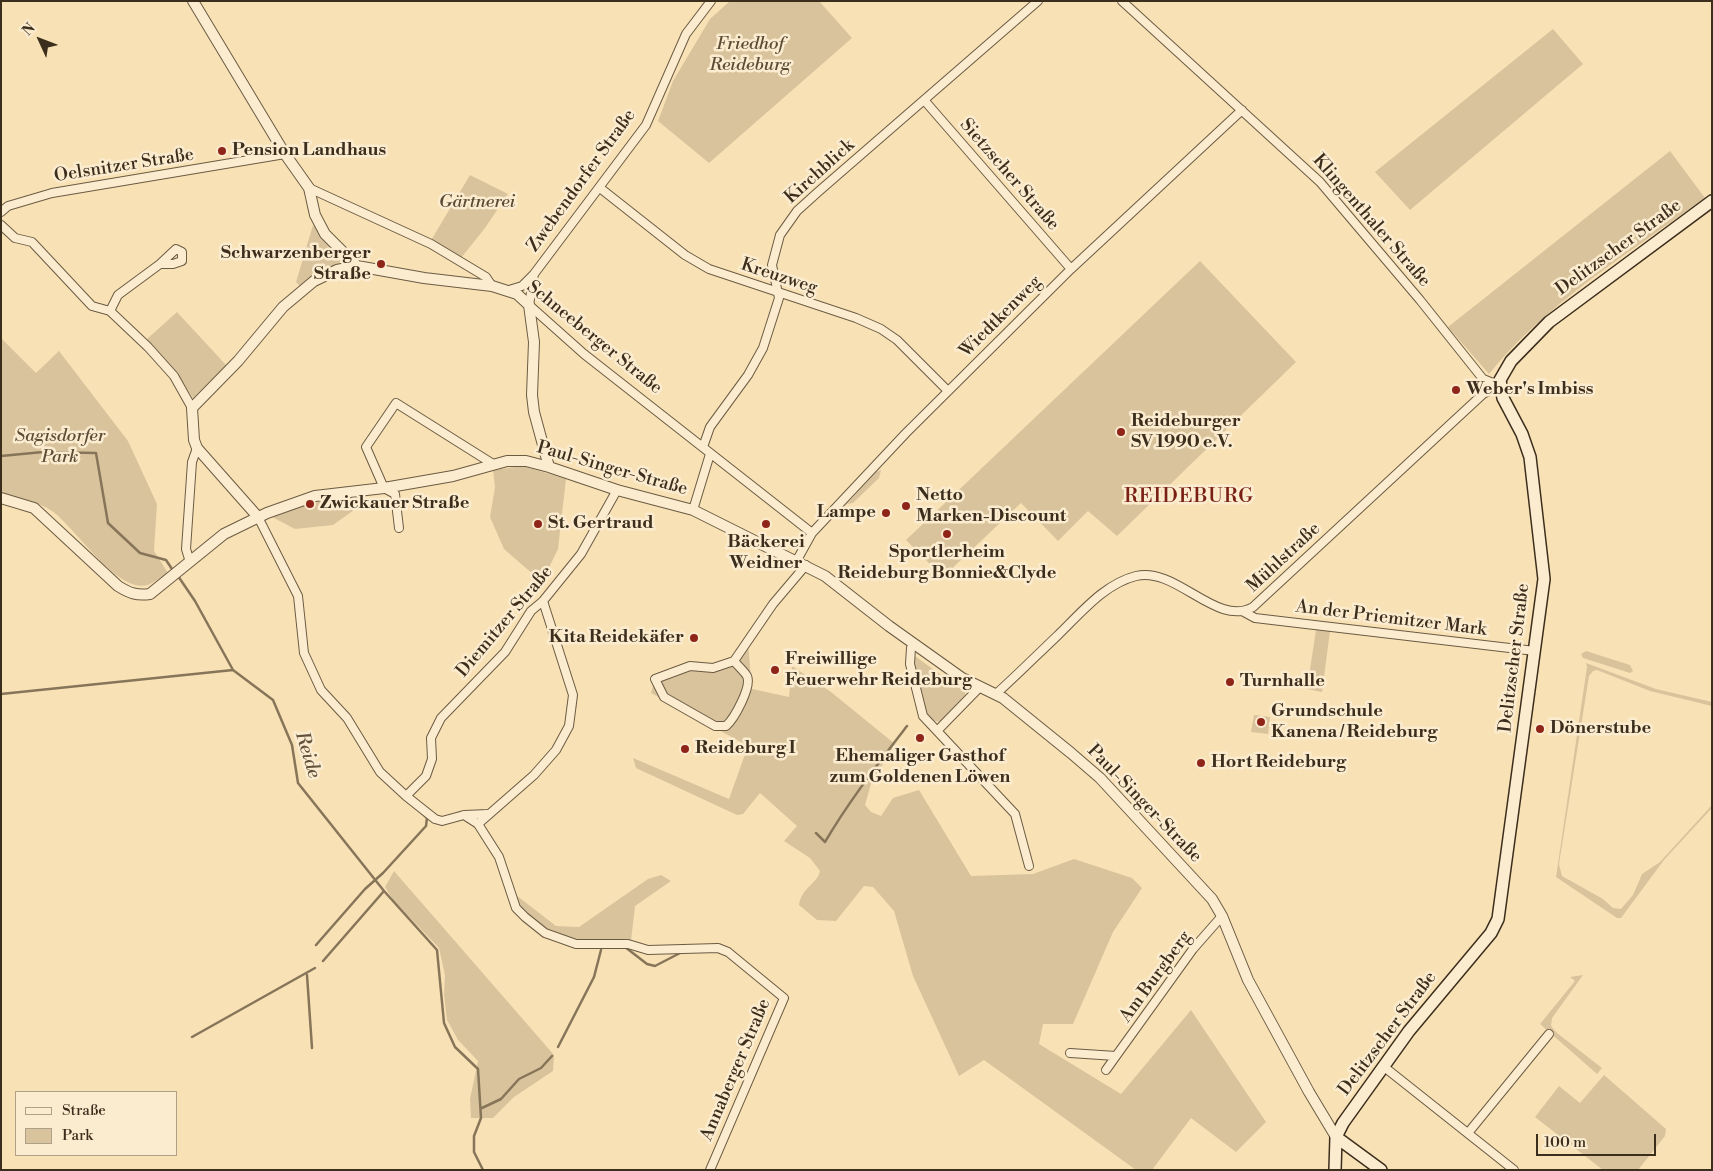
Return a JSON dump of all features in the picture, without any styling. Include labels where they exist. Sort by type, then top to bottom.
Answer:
[{"type":"main road","name":"Delitzscher Straße","points":[[1335,1170],[1336,1137],[1343,1123],[1383,1066],[1497,924],[1544,568],[1530,457],[1525,441],[1503,398],[1500,385],[1502,374],[1511,361],[1549,322],[1712,201]]},
{"type":"main road","points":[[1336,1137],[1381,1170]]},
{"type":"street","points":[[192,1],[285,154],[309,188],[315,214],[325,234],[357,266]]},
{"type":"street","name":"Zwebendorfer Straße","points":[[509,290],[522,286],[534,274],[646,125],[686,34],[711,1]]},
{"type":"street","name":"Kirchblick","points":[[703,447],[710,427],[757,362],[768,334],[779,294],[772,265],[780,235],[788,222],[818,192],[1038,1]]},
{"type":"street","name":"Klingenthaler Straße","points":[[1122,1],[1320,182],[1487,387]]},
{"type":"street","name":"Sietzscher Straße","points":[[924,100],[1071,269]]},
{"type":"street","name":"Wiedtkenweg","points":[[802,562],[812,533],[948,391],[1071,269],[1242,110]]},
{"type":"street","name":"Oelsnitzer Straße","points":[[1,212],[8,206],[52,193],[285,154]]},
{"type":"street","name":"Schneeberger Straße","points":[[309,188],[431,244],[486,278],[492,286],[517,294],[584,354],[710,454],[724,462],[812,533]]},
{"type":"street","name":"Kreuzweg","points":[[600,188],[692,260],[733,278],[856,318],[881,329],[897,340],[948,391]]},
{"type":"street","points":[[1,225],[15,238],[32,242],[92,306],[110,311],[174,376],[192,408],[194,440],[197,448],[258,517],[298,596],[304,653],[321,690],[348,718],[380,772],[435,819],[442,821],[464,815],[488,814]]},
{"type":"street","points":[[110,311],[118,294],[160,264]]},
{"type":"street","points":[[192,408],[238,360],[283,307],[314,281],[337,270],[357,266],[424,278],[492,286]]},
{"type":"street","name":"Zwebendorfer Straße","points":[[534,274],[529,305],[534,342],[532,395],[534,412],[549,467]]},
{"type":"street","name":"Mühlstraße","points":[[996,694],[1096,598],[1128,579],[1138,576],[1157,576],[1231,612],[1244,612],[1253,607],[1487,387],[1500,385]]},
{"type":"street","points":[[399,528],[394,494],[384,488],[366,447],[396,404],[493,464]]},
{"type":"street","points":[[190,562],[186,549],[192,462],[197,448]]},
{"type":"street","name":"Paul-Singer-Straße","points":[[693,510],[710,454]]},
{"type":"street","name":"Paul-Singer-Straße","points":[[1,498],[34,508],[118,586],[129,593],[140,596],[150,594],[224,534],[258,517],[316,496],[384,488],[453,476],[493,464],[526,461],[617,490],[693,510],[802,562],[825,576],[914,644],[979,688],[996,694],[1100,778],[1201,886],[1222,916],[1248,980],[1309,1092],[1336,1137]]},
{"type":"street","name":"Diemitzer Straße","points":[[406,796],[426,776],[432,759],[432,738],[441,718],[505,652],[531,611],[543,601],[581,554],[617,490]]},
{"type":"street","points":[[734,661],[747,676],[748,686],[733,718],[726,726],[716,726],[664,696],[655,679],[690,666],[713,668],[734,661],[802,562]]},
{"type":"street","points":[[478,824],[534,775],[556,750],[569,726],[572,695],[543,601]]},
{"type":"street","name":"An der Priemitzer Mark","points":[[1244,612],[1255,618],[1534,651]]},
{"type":"street","points":[[914,644],[911,648],[910,664],[923,716],[1015,814],[1029,866]]},
{"type":"street","points":[[937,731],[979,688]]},
{"type":"street","name":"Annaberger Straße","points":[[464,815],[478,824],[500,857],[516,908],[545,933],[576,944],[628,944],[648,950],[718,948],[734,956],[784,998],[710,1170]]},
{"type":"street","name":"Am Burgberg","points":[[1106,1070],[1193,949],[1222,916]]},
{"type":"street","points":[[1468,1134],[1549,1034]]},
{"type":"street","points":[[1070,1053],[1116,1056]]},
{"type":"street","points":[[1383,1066],[1514,1170]]},
{"type":"green space","name":"Friedhof Reideburg","points":[[730,1],[819,1],[852,38],[709,163],[658,121],[673,81],[710,19]]},
{"type":"green space","points":[[1553,29],[1583,64],[1410,210],[1375,172]]},
{"type":"green space","points":[[1670,151],[1705,198],[1619,258],[1563,301],[1512,348],[1489,374],[1448,327]]},
{"type":"green space","name":"Gärtnerei","points":[[470,175],[508,194],[485,228],[461,258],[430,242]]},
{"type":"green space","points":[[313,225],[328,244],[342,257],[338,266],[301,287],[296,282]]},
{"type":"green space","name":"Reideburger SV 1990 e.V.","points":[[1200,261],[1296,362],[1117,536],[1088,511],[1058,541],[1021,503],[943,577],[906,540]]},
{"type":"green space","points":[[177,312],[226,365],[193,398],[179,377],[147,339]]},
{"type":"green space","name":"Sagisdorfer Park","points":[[1,338],[36,373],[59,351],[128,441],[157,504],[154,551],[168,573],[148,585],[136,585],[123,579],[110,570],[52,511],[34,502],[1,493]]},
{"type":"green space","points":[[523,466],[566,479],[558,549],[542,582],[504,549],[490,517],[495,487],[493,470]]},
{"type":"green space","points":[[881,470],[879,478],[853,503],[847,504],[876,472]]},
{"type":"green space","points":[[365,493],[354,510],[333,525],[295,529],[272,517],[276,510]]},
{"type":"green space","points":[[1316,630],[1330,631],[1322,692],[1307,689]]},
{"type":"green space","points":[[748,644],[752,689],[789,697],[792,666],[831,692],[895,744],[871,784],[865,805],[871,812],[881,816],[893,798],[919,790],[971,876],[1033,874],[1074,859],[1132,878],[1142,888],[1113,932],[1073,1024],[1043,1024],[1039,1044],[1121,1094],[1191,1010],[1266,1122],[1236,1152],[1191,1118],[1152,1170],[1136,1170],[984,1060],[959,1076],[913,976],[894,911],[873,887],[864,886],[836,921],[817,920],[799,905],[803,894],[819,875],[820,871],[810,858],[784,841],[797,826],[760,793],[743,814],[737,815],[636,768],[633,758],[729,799],[748,746],[651,693],[655,679],[690,666],[731,667]]},
{"type":"green space","points":[[1586,651],[1630,665],[1633,671],[1630,673],[1583,658],[1581,654]]},
{"type":"green space","points":[[912,654],[965,692],[965,695],[940,722],[931,719],[925,713],[921,704],[915,684]]},
{"type":"green space","points":[[1586,663],[1656,689],[1712,702],[1712,706],[1650,691],[1597,670],[1593,671],[1589,676],[1559,864],[1562,876],[1603,899],[1613,908],[1621,909],[1633,895],[1642,874],[1660,862],[1712,805],[1712,808],[1664,860],[1621,918],[1617,918],[1556,877],[1587,667]]},
{"type":"green space","points":[[1254,715],[1270,717],[1268,734],[1251,732]]},
{"type":"green space","points":[[394,871],[554,1055],[553,1071],[514,1097],[493,1118],[471,1118],[470,1099],[478,1061],[458,1040],[447,1020],[444,995],[445,975],[439,948],[393,900],[385,887]]},
{"type":"green space","points":[[661,875],[671,881],[635,906],[631,941],[583,942],[567,939],[548,931],[531,919],[519,904],[516,895],[556,926],[579,927],[648,879]]},
{"type":"green space","points":[[1583,975],[1552,1018],[1551,1026],[1557,1033],[1602,1068],[1597,1074],[1540,1024],[1575,981],[1570,977]]},
{"type":"green space","points":[[1604,1075],[1666,1129],[1665,1136],[1638,1170],[1603,1170],[1535,1117],[1559,1086],[1580,1103]]},
{"type":"waterway","name":"Reide","points":[[1,456],[43,452],[96,453],[108,523],[140,553],[166,560],[174,572]]},
{"type":"waterway","name":"Reide","points":[[178,576],[195,601],[233,670],[273,700],[292,745],[298,783],[384,891],[437,950],[444,1023],[455,1047],[478,1069],[481,1118],[474,1136],[474,1152],[483,1170]]},
{"type":"waterway","points":[[1,694],[233,670]]},
{"type":"waterway","points":[[816,833],[825,842],[854,797],[907,726]]},
{"type":"waterway","name":"Reide","points":[[316,945],[365,889],[383,873],[426,826],[427,818],[422,813]]},
{"type":"waterway","points":[[323,961],[384,891]]},
{"type":"waterway","points":[[625,947],[647,964],[655,966],[682,952]]},
{"type":"waterway","points":[[558,1047],[594,977],[601,950]]},
{"type":"waterway","points":[[192,1037],[315,968]]},
{"type":"waterway","points":[[307,975],[312,1048]]},
{"type":"waterway","points":[[482,1108],[501,1099],[519,1079],[541,1068],[552,1056]]},
{"type":"place","name":"Pension Landhaus","points":[[222,151]]},
{"type":"place","name":"Schwarzenberger Straße","points":[[381,264]]},
{"type":"place","name":"Weber's Imbiss","points":[[1456,390]]},
{"type":"place","name":"Reideburger SV 1990 e.V.","points":[[1121,432]]},
{"type":"place","name":"Zwickauer Straße","points":[[310,504]]},
{"type":"place","name":"Netto Marken-Discount","points":[[906,506]]},
{"type":"place","name":"Lampe","points":[[886,513]]},
{"type":"place","name":"St. Gertraud","points":[[538,524]]},
{"type":"place","name":"Bäckerei Weidner","points":[[766,524]]},
{"type":"place","name":"Sportlerheim Reideburg Bonnie&Clyde","points":[[947,534]]},
{"type":"place","name":"Kita Reidekäfer","points":[[694,638]]},
{"type":"place","name":"Freiwillige Feuerwehr Reideburg","points":[[775,670]]},
{"type":"place","name":"Turnhalle","points":[[1230,682]]},
{"type":"place","name":"Grundschule Kanena / Reideburg","points":[[1261,722]]},
{"type":"place","name":"Dönerstube","points":[[1540,729]]},
{"type":"place","name":"Ehemaliger Gasthof zum Goldenen Löwen","points":[[920,738]]},
{"type":"place","name":"Reideburg I","points":[[685,749]]},
{"type":"place","name":"Hort Reideburg","points":[[1201,763]]},
{"type":"district","name":"REIDEBURG","points":[[1189,497]]}]
